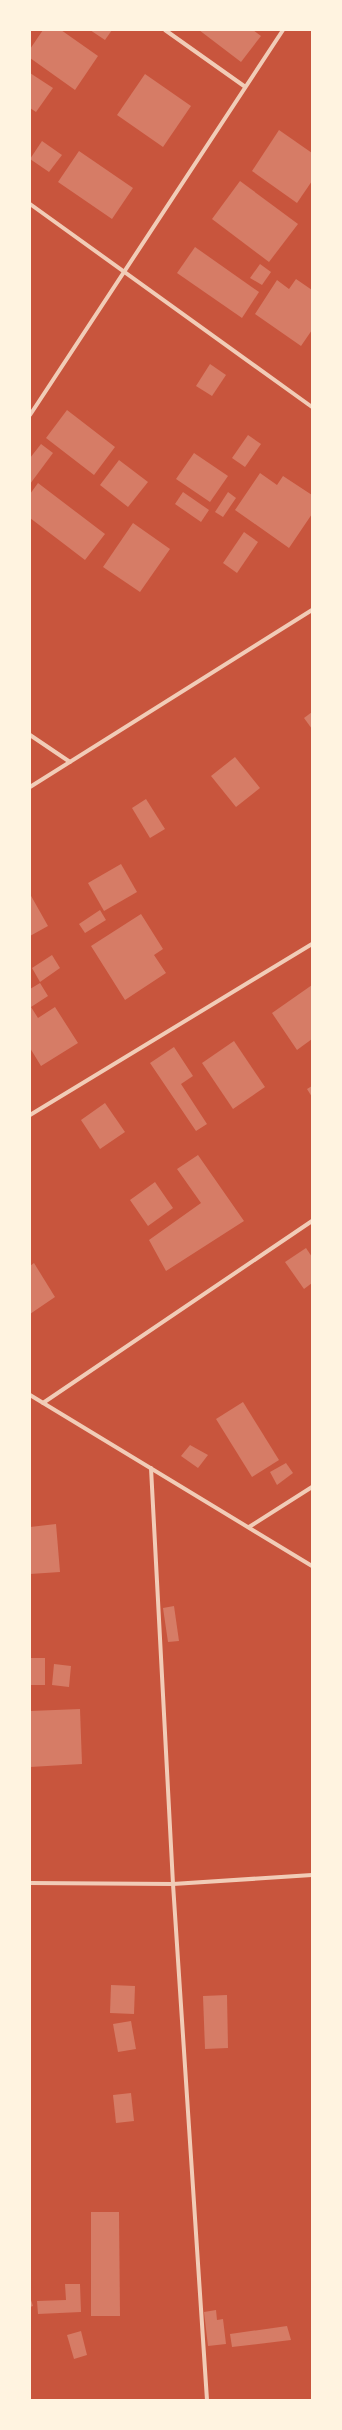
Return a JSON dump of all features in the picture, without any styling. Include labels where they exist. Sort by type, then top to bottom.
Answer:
[{"type":"street","points":[[165,30],[244,86]]},
{"type":"street","points":[[30,415],[244,86],[283,30]]},
{"type":"street","points":[[30,204],[312,407]]},
{"type":"street","points":[[30,787],[312,610]]},
{"type":"street","points":[[30,735],[70,762]]},
{"type":"street","points":[[30,1115],[312,944]]},
{"type":"street","points":[[43,1402],[312,1221]]},
{"type":"street","points":[[30,1395],[312,1566]]},
{"type":"street","points":[[151,1468],[173,1884],[208,2400]]},
{"type":"street","points":[[249,1527],[312,1487]]},
{"type":"street","points":[[30,1883],[173,1884],[312,1875]]},
{"type":"building","points":[[43,30],[61,30],[98,56],[75,90],[30,58],[30,49]]},
{"type":"building","points":[[90,30],[112,30],[105,40]]},
{"type":"building","points":[[199,30],[253,30],[261,36],[241,62]]},
{"type":"building","points":[[30,73],[53,88],[36,112],[30,108]]},
{"type":"building","points":[[145,74],[191,106],[163,147],[117,115]]},
{"type":"building","points":[[279,130],[312,153],[312,181],[297,203],[252,171]]},
{"type":"building","points":[[42,141],[62,155],[49,172],[30,159]]},
{"type":"building","points":[[79,151],[133,188],[112,219],[58,182]]},
{"type":"building","points":[[240,181],[298,224],[269,262],[212,219]]},
{"type":"building","points":[[195,247],[259,292],[242,318],[177,273]]},
{"type":"building","points":[[260,264],[271,272],[262,285],[250,278]]},
{"type":"building","points":[[296,279],[312,290],[312,330],[301,346],[255,314],[277,280],[289,289]]},
{"type":"building","points":[[210,364],[226,375],[212,396],[196,386]]},
{"type":"building","points":[[67,410],[115,447],[94,475],[46,438]]},
{"type":"building","points":[[248,435],[261,444],[245,467],[232,458]]},
{"type":"building","points":[[41,444],[53,453],[30,484],[30,458]]},
{"type":"building","points":[[194,453],[228,476],[210,502],[176,479]]},
{"type":"building","points":[[119,460],[148,482],[128,507],[100,485]]},
{"type":"building","points":[[260,473],[277,485],[283,476],[312,495],[312,514],[289,548],[235,510]]},
{"type":"building","points":[[38,483],[105,534],[85,560],[30,518],[30,494]]},
{"type":"building","points":[[183,492],[209,510],[201,522],[175,504]]},
{"type":"building","points":[[228,492],[236,498],[223,517],[215,512]]},
{"type":"building","points":[[133,523],[170,549],[140,592],[103,567]]},
{"type":"building","points":[[244,532],[258,542],[237,573],[223,563]]},
{"type":"building","points":[[312,712],[312,729],[304,718]]},
{"type":"building","points":[[235,757],[260,788],[236,807],[211,776]]},
{"type":"building","points":[[146,799],[165,829],[150,838],[132,808]]},
{"type":"building","points":[[121,864],[137,892],[104,911],[88,883]]},
{"type":"building","points":[[30,894],[48,926],[30,936]]},
{"type":"building","points":[[100,910],[106,920],[85,933],[79,924]]},
{"type":"building","points":[[141,914],[163,949],[154,955],[166,973],[125,1000],[91,946]]},
{"type":"building","points":[[52,955],[60,968],[40,982],[32,968]]},
{"type":"building","points":[[40,983],[48,996],[31,1007],[38,1018],[55,1007],[78,1043],[41,1066],[30,1048],[30,989]]},
{"type":"building","points":[[312,985],[312,1039],[297,1050],[272,1013]]},
{"type":"building","points":[[234,1041],[265,1087],[233,1109],[202,1063]]},
{"type":"building","points":[[174,1047],[193,1076],[181,1084],[207,1124],[196,1131],[150,1063]]},
{"type":"building","points":[[312,1086],[312,1097],[307,1089]]},
{"type":"building","points":[[105,1103],[125,1132],[100,1149],[81,1120]]},
{"type":"building","points":[[198,1155],[244,1221],[166,1271],[149,1240],[201,1203],[177,1169]]},
{"type":"building","points":[[155,1182],[173,1208],[148,1226],[130,1200]]},
{"type":"building","points":[[306,1248],[312,1257],[312,1283],[304,1289],[285,1262]]},
{"type":"building","points":[[34,1263],[55,1297],[30,1314],[30,1266]]},
{"type":"building","points":[[243,1402],[279,1460],[252,1477],[216,1419]]},
{"type":"building","points":[[190,1445],[208,1455],[198,1468],[181,1456]]},
{"type":"building","points":[[286,1463],[293,1473],[277,1485],[270,1472]]},
{"type":"building","points":[[56,1524],[60,1572],[30,1574],[30,1527]]},
{"type":"building","points":[[174,1606],[179,1641],[168,1642],[163,1608]]},
{"type":"building","points":[[30,1658],[45,1658],[45,1685],[30,1685]]},
{"type":"building","points":[[54,1664],[71,1666],[69,1687],[52,1685]]},
{"type":"building","points":[[80,1709],[82,1764],[30,1767],[30,1711]]},
{"type":"building","points":[[111,1985],[135,1986],[134,2014],[110,2013]]},
{"type":"building","points":[[227,1995],[228,2048],[205,2049],[203,1996]]},
{"type":"building","points":[[131,2021],[136,2049],[118,2052],[113,2024]]},
{"type":"building","points":[[131,2093],[134,2121],[116,2123],[113,2095]]},
{"type":"building","points":[[91,2212],[119,2212],[120,2316],[91,2316]]},
{"type":"building","points":[[65,2284],[80,2284],[81,2312],[38,2314],[37,2301],[66,2300]]},
{"type":"building","points":[[30,2297],[33,2306],[30,2307]]},
{"type":"building","points":[[216,2310],[217,2320],[223,2319],[226,2344],[208,2346],[204,2312]]},
{"type":"building","points":[[287,2326],[291,2340],[232,2347],[230,2334]]},
{"type":"building","points":[[81,2331],[87,2355],[74,2359],[67,2335]]}]
